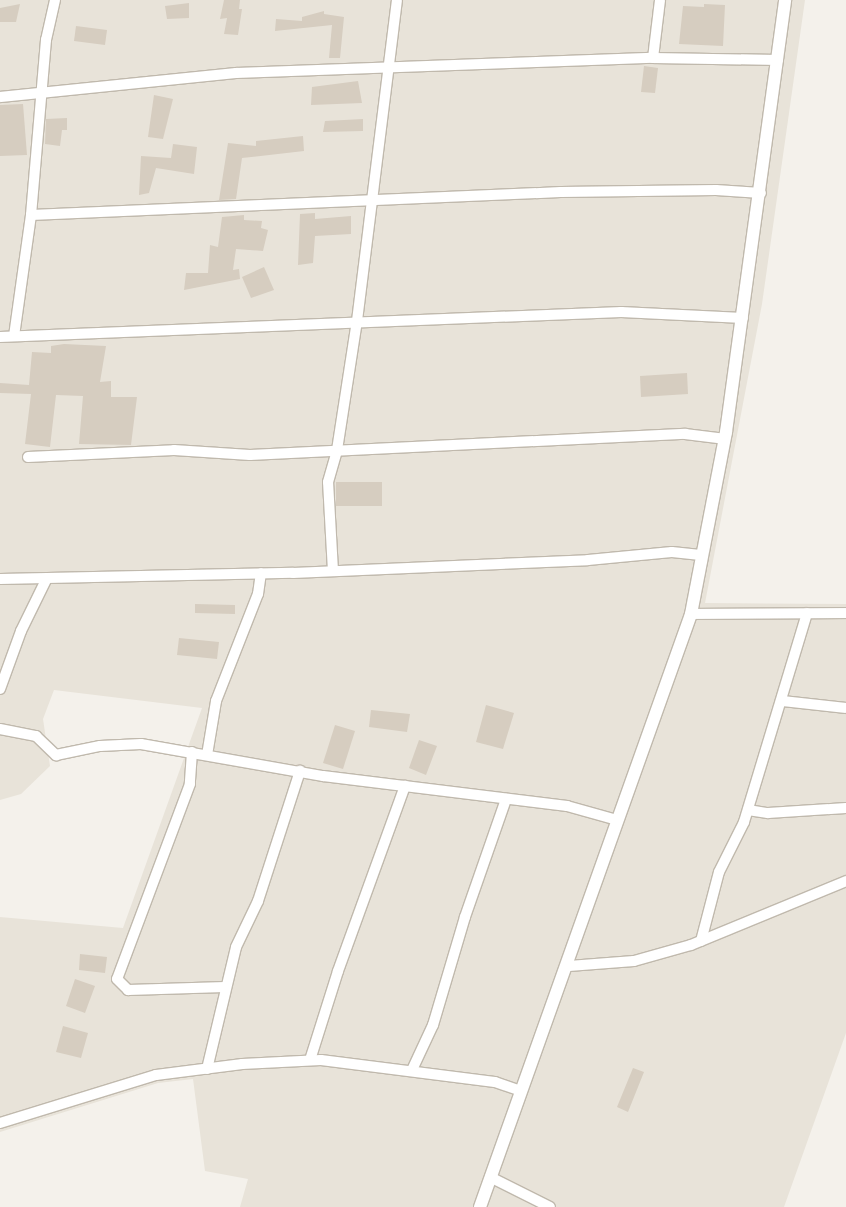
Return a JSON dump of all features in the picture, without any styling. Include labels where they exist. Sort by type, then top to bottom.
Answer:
[{"type":"street","points":[[14,336],[31,215],[44,94],[46,40],[55,0]]},
{"type":"street","points":[[333,571],[328,482],[337,450],[357,321],[371,200],[390,69],[397,0]]},
{"type":"street","points":[[653,58],[660,0]]},
{"type":"street","points":[[480,1207],[568,966],[617,820],[691,614],[724,439],[761,193],[785,0]]},
{"type":"street","points":[[0,97],[44,94],[203,75],[653,58],[778,60]]},
{"type":"street","points":[[31,215],[561,192],[716,190],[761,193]]},
{"type":"street","points":[[0,337],[127,334],[357,321],[429,321],[621,312],[742,318]]},
{"type":"street","points":[[28,457],[174,450],[250,455],[685,434],[724,439]]},
{"type":"street","points":[[0,579],[333,571],[588,560],[672,552],[703,555]]},
{"type":"street","points":[[208,755],[216,701],[258,594],[261,573]]},
{"type":"street","points":[[0,689],[21,631],[47,578]]},
{"type":"street","points":[[702,941],[719,872],[748,810],[783,701],[808,613]]},
{"type":"street","points":[[691,614],[846,613]]},
{"type":"street","points":[[783,701],[846,708]]},
{"type":"street","points":[[0,729],[36,736],[56,755],[100,746],[141,744],[300,772],[567,806],[617,820]]},
{"type":"street","points":[[192,752],[190,784],[117,979],[128,990],[225,987]]},
{"type":"street","points":[[207,1069],[236,947],[258,901],[300,772]]},
{"type":"street","points":[[310,1060],[338,971],[405,786]]},
{"type":"street","points":[[412,1070],[433,1025],[465,917],[506,799]]},
{"type":"street","points":[[748,810],[768,813],[846,808]]},
{"type":"street","points":[[568,966],[634,961],[702,941],[846,881]]},
{"type":"street","points":[[0,1123],[156,1075],[310,1060],[412,1070],[495,1082],[521,1091]]},
{"type":"street","points":[[490,1178],[550,1207]]},
{"type":"shaded area","points":[[0,0],[805,0],[762,304],[705,603],[846,604],[846,1033],[784,1207],[240,1207],[248,1179],[205,1171],[193,1079],[158,1083],[0,1132],[0,917],[123,928],[202,708],[54,690],[43,719],[50,766],[21,794],[0,800]]},
{"type":"building","points":[[224,0],[240,0],[239,9],[242,9],[238,35],[224,34],[227,18],[220,19]]},
{"type":"building","points":[[189,3],[189,18],[167,19],[165,6]]},
{"type":"building","points":[[20,4],[16,22],[0,22],[0,8]]},
{"type":"building","points":[[704,4],[725,5],[723,46],[679,44],[683,6],[704,7]]},
{"type":"building","points":[[324,11],[324,14],[344,17],[340,58],[329,58],[332,25],[275,31],[276,19],[302,21],[302,17]]},
{"type":"building","points":[[76,26],[107,30],[105,45],[74,41]]},
{"type":"building","points":[[644,66],[658,68],[655,93],[641,92]]},
{"type":"building","points":[[358,81],[362,103],[311,105],[312,87]]},
{"type":"building","points":[[154,95],[173,99],[163,139],[148,137]]},
{"type":"building","points":[[23,104],[27,155],[0,156],[0,105]]},
{"type":"building","points":[[67,118],[67,130],[62,130],[60,146],[45,144],[46,119]]},
{"type":"building","points":[[363,119],[363,131],[323,132],[325,121]]},
{"type":"building","points":[[303,136],[304,151],[242,158],[236,199],[219,200],[228,143],[256,146],[256,141]]},
{"type":"building","points":[[173,144],[197,147],[194,174],[156,168],[149,193],[139,195],[141,156],[171,158]]},
{"type":"building","points":[[315,213],[315,219],[351,216],[351,234],[315,236],[313,263],[298,265],[300,214]]},
{"type":"building","points":[[244,215],[244,220],[262,221],[261,228],[268,230],[263,251],[236,249],[233,270],[239,269],[240,279],[184,290],[186,273],[208,273],[210,245],[218,247],[222,217]]},
{"type":"building","points":[[264,267],[274,290],[251,298],[242,277]]},
{"type":"building","points":[[64,344],[106,346],[100,382],[111,381],[111,397],[137,397],[131,445],[79,444],[83,396],[56,395],[50,447],[25,444],[31,394],[0,393],[0,383],[29,385],[32,352],[51,353],[51,346]]},
{"type":"building","points":[[687,373],[688,394],[641,397],[640,376]]},
{"type":"building","points":[[336,482],[382,482],[382,506],[336,506]]},
{"type":"building","points":[[195,604],[235,605],[235,614],[195,613]]},
{"type":"building","points":[[179,638],[219,642],[217,659],[177,655]]},
{"type":"building","points":[[486,705],[514,713],[503,749],[476,742]]},
{"type":"building","points":[[371,710],[410,714],[407,732],[369,727]]},
{"type":"building","points":[[335,725],[355,731],[343,769],[323,763]]},
{"type":"building","points":[[419,740],[437,746],[426,775],[409,768]]},
{"type":"building","points":[[80,954],[107,957],[105,973],[79,970]]},
{"type":"building","points":[[75,979],[95,986],[85,1013],[66,1006]]},
{"type":"building","points":[[63,1026],[88,1033],[81,1058],[56,1052]]},
{"type":"building","points":[[633,1068],[644,1072],[628,1112],[617,1107]]}]
